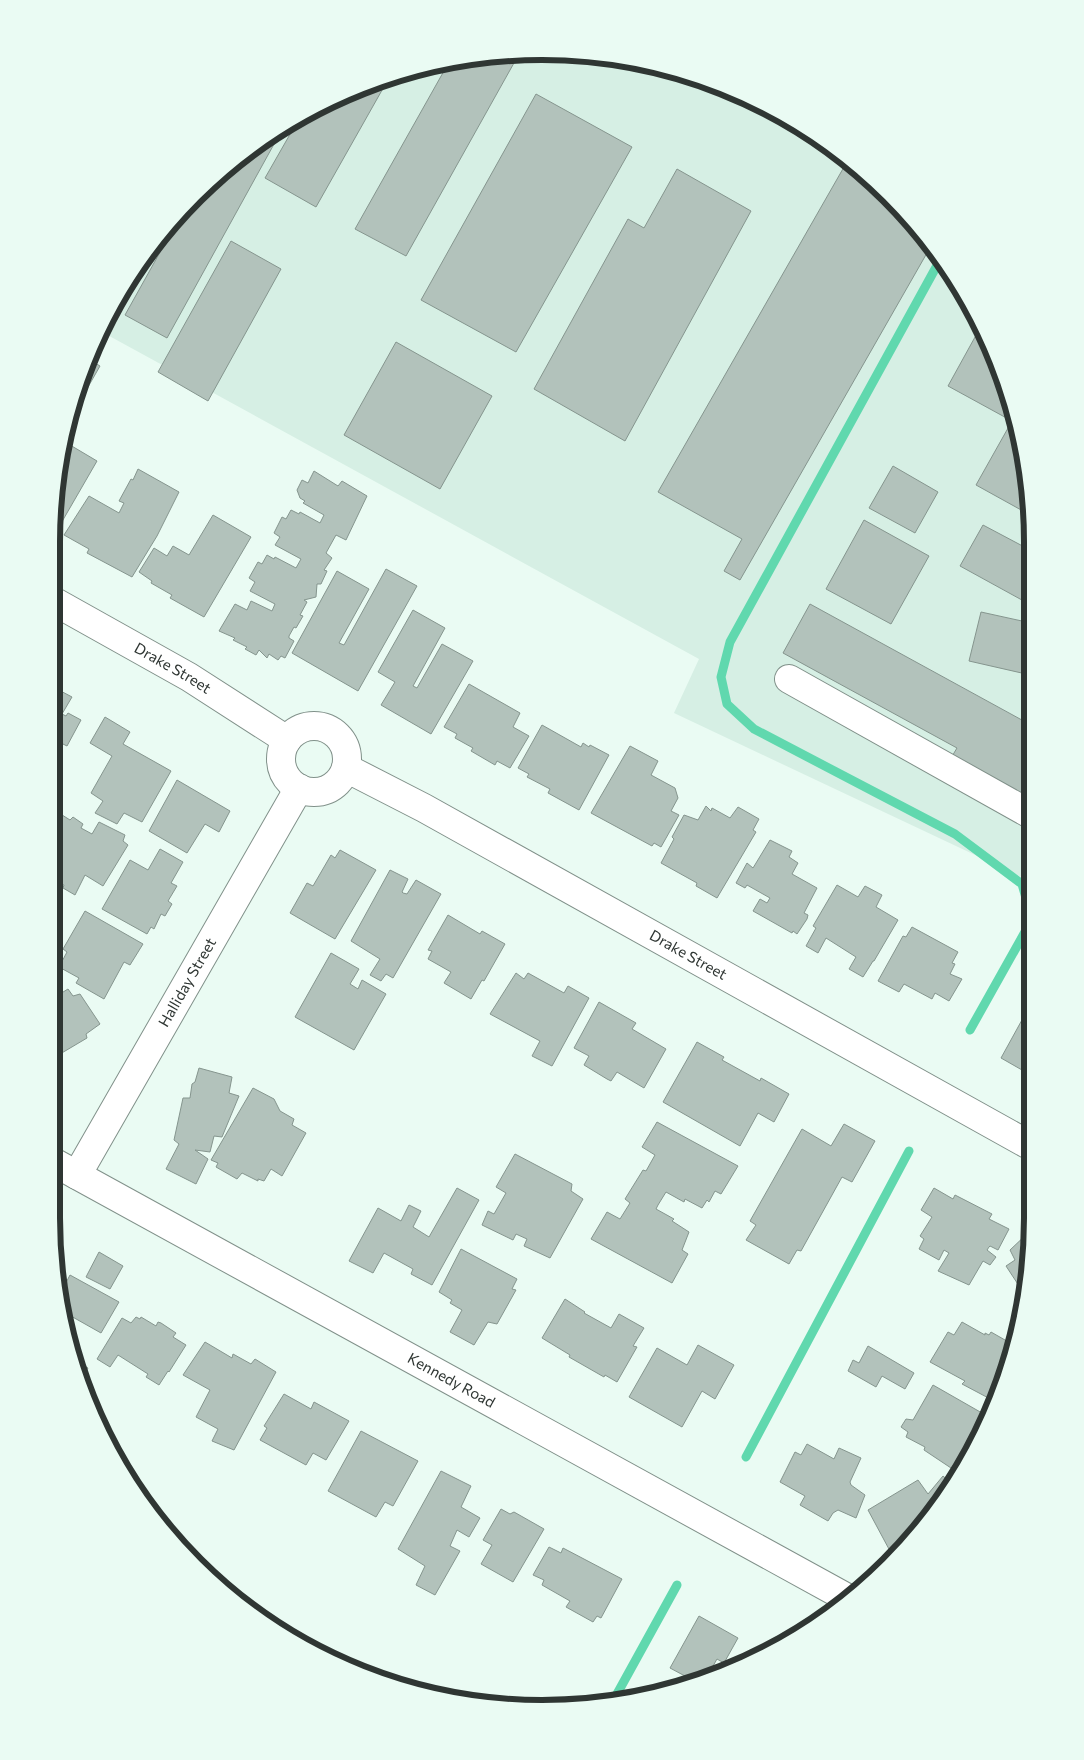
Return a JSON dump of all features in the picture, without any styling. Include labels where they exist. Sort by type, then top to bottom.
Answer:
[{"type":"street","name":"Drake Street","points":[[60,605],[189,677],[287,740]]},
{"type":"street","points":[[789,679],[1024,811]]},
{"type":"street","points":[[317,725],[328,728],[338,735],[345,744],[348,755],[346,768],[336,785],[327,790],[308,792],[299,788],[287,777],[281,761],[282,750],[287,740],[295,732],[317,725]]},
{"type":"street","name":"Drake Street","points":[[346,768],[449,822],[1024,1141]]},
{"type":"street","name":"Halliday Street","points":[[66,1169],[299,788]]},
{"type":"street","name":"Kennedy Road","points":[[66,1169],[841,1595]]},
{"type":"shaded area","points":[[542,60],[574,61],[636,69],[667,76],[726,97],[755,110],[810,141],[860,180],[883,201],[904,224],[943,274],[974,329],[987,358],[1008,417],[1020,479],[1023,510],[1024,878],[674,713],[699,659],[107,335],[141,274],[180,224],[201,201],[224,180],[274,141],[329,110],[358,97],[417,76],[448,69],[510,61]]},
{"type":"building","points":[[515,61],[406,256],[355,229],[445,70]]},
{"type":"building","points":[[384,87],[316,207],[265,178],[292,130],[329,110]]},
{"type":"building","points":[[536,94],[632,147],[516,352],[421,300]]},
{"type":"building","points":[[277,139],[167,338],[125,315],[166,242],[180,224],[224,180]]},
{"type":"building","points":[[844,167],[883,201],[927,253],[740,580],[724,571],[742,539],[658,492]]},
{"type":"building","points":[[677,169],[751,211],[625,441],[534,389],[628,219],[644,228]]},
{"type":"building","points":[[231,241],[281,269],[208,401],[158,372]]},
{"type":"building","points":[[976,334],[998,387],[1008,419],[948,386]]},
{"type":"building","points":[[396,342],[492,396],[440,489],[344,435]]},
{"type":"building","points":[[95,363],[100,366],[84,394],[86,387]]},
{"type":"building","points":[[1010,425],[1020,479],[1023,511],[976,485]]},
{"type":"building","points":[[70,445],[97,461],[61,524],[64,479]]},
{"type":"building","points":[[893,466],[938,492],[915,533],[869,508]]},
{"type":"building","points":[[138,469],[179,492],[157,536],[132,577],[87,553],[89,549],[64,535],[89,496],[119,513],[124,503],[119,501]]},
{"type":"building","points":[[314,471],[338,486],[342,481],[367,496],[346,540],[336,535],[326,553],[332,558],[324,570],[327,571],[321,584],[317,584],[316,597],[304,600],[307,602],[300,615],[303,616],[289,636],[294,641],[285,658],[281,656],[278,660],[269,654],[267,658],[259,650],[256,655],[245,649],[247,647],[233,640],[235,638],[219,631],[235,604],[247,610],[251,601],[272,611],[275,604],[250,591],[255,582],[249,578],[258,562],[262,564],[267,555],[296,568],[301,559],[275,545],[280,537],[274,533],[282,517],[286,519],[291,510],[299,514],[300,512],[320,523],[324,515],[303,503],[305,501],[300,498],[297,490],[302,480],[308,483]]},
{"type":"building","points":[[213,515],[251,537],[204,617],[170,598],[172,595],[151,583],[152,581],[139,572],[154,548],[167,556],[173,546],[189,555]]},
{"type":"building","points":[[864,520],[929,556],[891,624],[826,589]]},
{"type":"building","points":[[983,525],[1024,547],[1024,601],[960,566]]},
{"type":"building","points":[[386,569],[417,586],[358,691],[292,653],[337,571],[369,589],[339,643],[344,645]]},
{"type":"building","points":[[810,604],[1024,721],[1024,798],[951,758],[957,748],[783,653]]},
{"type":"building","points":[[413,610],[445,628],[413,686],[417,688],[442,644],[473,661],[431,734],[381,705],[395,682],[378,672]]},
{"type":"building","points":[[981,612],[1024,621],[1024,674],[969,661]]},
{"type":"building","points":[[469,684],[520,713],[513,727],[529,736],[510,768],[497,761],[495,765],[471,751],[473,748],[455,738],[457,734],[444,727]]},
{"type":"building","points":[[60,691],[72,697],[62,714],[66,716],[68,713],[81,720],[67,746],[63,744],[60,750]]},
{"type":"building","points":[[105,717],[130,732],[123,744],[171,771],[142,822],[124,813],[117,824],[95,813],[103,801],[91,793],[112,756],[90,743]]},
{"type":"building","points":[[542,725],[581,747],[583,743],[589,747],[590,745],[609,755],[579,810],[548,793],[550,789],[527,777],[529,774],[518,768]]},
{"type":"building","points":[[630,746],[658,761],[651,775],[675,788],[678,798],[671,811],[679,815],[661,847],[654,843],[652,846],[591,813]]},
{"type":"building","points":[[177,780],[230,811],[219,832],[205,824],[187,853],[149,831]]},
{"type":"building","points":[[706,806],[711,811],[712,808],[730,818],[738,807],[759,819],[753,830],[756,832],[717,898],[696,886],[697,883],[661,863],[684,815],[698,820]]},
{"type":"building","points":[[60,814],[70,820],[73,817],[83,824],[81,828],[92,834],[99,822],[125,835],[123,841],[128,845],[103,886],[85,875],[75,895],[63,888],[64,885],[60,883]]},
{"type":"building","points":[[770,840],[792,851],[789,857],[798,863],[792,874],[817,888],[804,913],[808,915],[807,919],[797,934],[753,911],[760,899],[767,903],[770,898],[747,885],[745,888],[736,883],[747,863],[753,868]]},
{"type":"building","points":[[160,849],[183,862],[171,883],[177,886],[168,901],[172,904],[165,916],[161,914],[154,929],[151,927],[147,934],[102,909],[130,860],[148,870]]},
{"type":"building","points":[[340,850],[376,870],[335,939],[290,913],[307,883],[313,886],[331,855],[335,858]]},
{"type":"building","points":[[390,870],[408,879],[403,893],[407,894],[416,880],[441,894],[393,978],[386,974],[381,981],[370,975],[380,959],[351,941]]},
{"type":"building","points":[[837,885],[858,897],[865,886],[882,895],[876,907],[898,920],[863,977],[849,969],[856,957],[826,938],[818,953],[806,946],[816,928],[813,926]]},
{"type":"building","points":[[85,911],[143,944],[130,965],[124,962],[104,999],[76,983],[79,978],[60,968],[67,952],[63,949]]},
{"type":"building","points":[[448,915],[480,934],[482,931],[505,944],[484,981],[482,980],[471,999],[444,983],[451,972],[428,959],[432,951],[428,950]]},
{"type":"building","points":[[912,927],[958,952],[952,963],[955,964],[950,974],[962,979],[949,1001],[935,993],[932,999],[904,984],[899,992],[878,981],[903,936],[906,937]]},
{"type":"building","points":[[331,953],[359,969],[350,984],[358,989],[362,980],[386,994],[354,1050],[295,1017]]},
{"type":"building","points":[[516,973],[524,979],[528,973],[564,993],[568,986],[589,998],[552,1066],[532,1056],[540,1041],[490,1014]]},
{"type":"building","points":[[68,989],[73,996],[80,994],[100,1024],[86,1034],[87,1038],[60,1054],[60,994]]},
{"type":"building","points":[[599,1002],[636,1023],[632,1029],[666,1049],[644,1088],[617,1072],[611,1081],[607,1079],[584,1065],[589,1056],[574,1048]]},
{"type":"building","points":[[1024,1016],[1024,1071],[1001,1058]]},
{"type":"building","points":[[697,1042],[724,1057],[722,1060],[760,1081],[761,1078],[789,1094],[774,1122],[758,1113],[740,1146],[663,1102]]},
{"type":"building","points":[[199,1068],[232,1077],[229,1093],[239,1096],[222,1137],[214,1136],[210,1152],[195,1150],[208,1159],[196,1184],[166,1169],[179,1144],[174,1140],[183,1098],[190,1098],[192,1084],[195,1082]]},
{"type":"building","points":[[253,1088],[274,1099],[280,1111],[294,1119],[292,1125],[306,1133],[282,1176],[271,1169],[264,1181],[258,1179],[258,1181],[242,1173],[237,1179],[216,1167],[218,1163],[211,1160]]},
{"type":"building","points":[[657,1122],[738,1166],[721,1194],[715,1191],[709,1202],[707,1200],[702,1208],[685,1199],[684,1202],[666,1192],[658,1205],[656,1209],[674,1219],[672,1221],[689,1232],[682,1250],[688,1254],[672,1283],[591,1239],[607,1212],[620,1219],[630,1203],[625,1199],[643,1170],[646,1171],[655,1155],[642,1147]]},
{"type":"building","points":[[844,1124],[875,1141],[852,1182],[842,1177],[801,1251],[797,1250],[789,1264],[746,1240],[756,1225],[750,1221],[802,1129],[831,1146]]},
{"type":"building","points":[[515,1154],[572,1184],[571,1191],[583,1199],[550,1258],[524,1246],[527,1239],[516,1234],[513,1240],[482,1225],[488,1211],[494,1214],[506,1193],[496,1187]]},
{"type":"building","points":[[457,1188],[479,1200],[432,1285],[411,1274],[413,1269],[384,1253],[373,1273],[349,1261],[378,1208],[401,1221],[409,1205],[421,1211],[413,1227],[429,1237]]},
{"type":"building","points":[[934,1188],[953,1199],[955,1195],[992,1214],[989,1219],[1009,1229],[998,1250],[989,1247],[987,1250],[996,1257],[990,1265],[983,1261],[969,1285],[938,1271],[949,1253],[944,1250],[939,1260],[919,1249],[924,1239],[920,1236],[932,1217],[921,1210]]},
{"type":"building","points":[[1023,1237],[1019,1286],[1006,1266],[1015,1260],[1010,1250]]},
{"type":"building","points":[[461,1249],[517,1279],[512,1289],[516,1290],[497,1324],[488,1322],[474,1345],[450,1332],[462,1310],[450,1303],[452,1300],[439,1292]]},
{"type":"building","points":[[99,1252],[123,1266],[110,1289],[86,1277]]},
{"type":"building","points":[[70,1275],[119,1302],[101,1333],[70,1315],[65,1285]]},
{"type":"building","points":[[565,1299],[584,1313],[611,1328],[619,1314],[644,1328],[633,1346],[637,1347],[617,1382],[605,1375],[604,1377],[569,1357],[570,1355],[542,1338]]},
{"type":"building","points":[[136,1317],[140,1319],[141,1317],[156,1326],[158,1322],[161,1323],[176,1333],[173,1337],[186,1345],[159,1385],[146,1377],[148,1374],[118,1355],[110,1367],[97,1359],[122,1318],[131,1323]]},
{"type":"building","points":[[962,1322],[985,1335],[985,1333],[989,1335],[991,1332],[1008,1342],[989,1398],[962,1384],[965,1381],[930,1362],[948,1332],[954,1335]]},
{"type":"building","points":[[205,1342],[232,1358],[233,1354],[251,1364],[255,1359],[276,1372],[234,1450],[212,1441],[218,1429],[196,1417],[210,1390],[183,1375]]},
{"type":"building","points":[[698,1345],[734,1365],[715,1399],[702,1391],[682,1427],[629,1397],[657,1348],[687,1365]]},
{"type":"building","points":[[868,1346],[914,1373],[905,1389],[882,1376],[876,1387],[848,1371],[853,1360],[859,1363]]},
{"type":"building","points":[[933,1385],[982,1413],[953,1469],[924,1450],[925,1447],[906,1437],[908,1432],[901,1427],[906,1419],[913,1420]]},
{"type":"building","points":[[284,1394],[311,1409],[314,1402],[349,1421],[326,1460],[313,1453],[306,1465],[260,1440],[267,1428],[264,1426]]},
{"type":"building","points":[[361,1431],[418,1461],[393,1506],[385,1502],[376,1517],[328,1491]]},
{"type":"building","points":[[807,1444],[834,1459],[839,1448],[861,1458],[850,1482],[851,1485],[865,1495],[856,1518],[838,1510],[833,1513],[828,1521],[800,1505],[805,1496],[780,1482],[795,1452],[801,1455]]},
{"type":"building","points":[[441,1471],[471,1486],[461,1507],[480,1518],[469,1537],[457,1530],[450,1546],[460,1551],[435,1595],[416,1585],[425,1566],[398,1549]]},
{"type":"building","points":[[943,1476],[947,1479],[924,1511],[890,1551],[868,1510],[918,1480],[928,1494]]},
{"type":"building","points":[[501,1509],[510,1514],[514,1512],[544,1529],[513,1582],[481,1564],[492,1545],[483,1540]]},
{"type":"building","points":[[549,1547],[561,1553],[563,1548],[622,1579],[601,1618],[597,1616],[593,1622],[566,1607],[570,1601],[542,1585],[544,1580],[533,1575]]},
{"type":"building","points":[[699,1616],[738,1638],[724,1663],[717,1659],[712,1668],[687,1677],[670,1668]]},
{"type":"waterway","points":[[937,266],[730,642],[721,677],[727,704],[754,729],[955,834],[1022,884],[1024,891]]},
{"type":"waterway","points":[[970,1030],[1024,934]]},
{"type":"waterway","points":[[746,1457],[909,1151]]},
{"type":"waterway","points":[[617,1694],[677,1585]]}]
